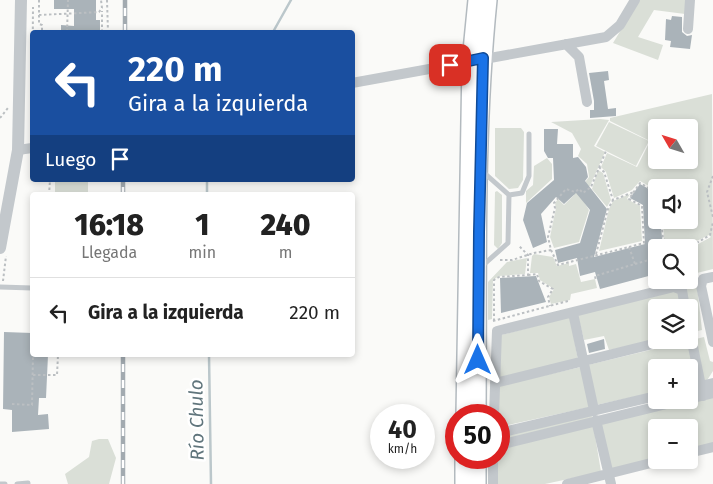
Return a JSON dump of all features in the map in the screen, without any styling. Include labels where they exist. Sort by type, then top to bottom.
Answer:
[{"type":"main road","points":[[476,0],[480,169],[478,404]]},
{"type":"main road","points":[[464,404],[477,60],[489,0]]},
{"type":"main road","points":[[463,469],[463,484]]},
{"type":"main road","points":[[478,469],[478,484]]},
{"type":"street","points":[[0,248],[18,150],[21,0]]},
{"type":"street","points":[[355,82],[606,36],[620,25],[635,0]]},
{"type":"street","points":[[688,29],[690,0]]},
{"type":"street","points":[[566,44],[579,57],[587,102]]},
{"type":"street","points":[[18,150],[30,148]]},
{"type":"street","points":[[713,277],[703,279],[701,286],[713,342]]},
{"type":"street","points":[[494,404],[497,332],[674,286],[682,290],[684,299]]},
{"type":"street","points":[[573,312],[610,479]]},
{"type":"street","points":[[495,383],[648,345]]},
{"type":"street","points":[[694,349],[706,392]]},
{"type":"street","points":[[706,392],[713,383]]},
{"type":"street","points":[[510,442],[648,398]]},
{"type":"street","points":[[510,431],[648,406]]},
{"type":"street","points":[[698,451],[713,447]]},
{"type":"street","points":[[567,484],[610,479],[648,465]]},
{"type":"street","points":[[493,469],[493,484]]},
{"type":"lane","points":[[509,196],[522,193],[528,184],[529,134]]},
{"type":"lane","points":[[479,269],[508,243],[509,196],[480,169]]},
{"type":"lane","points":[[0,287],[30,288]]},
{"type":"lane","points":[[17,484],[28,483]]},
{"type":"lane","points":[[0,484],[5,484]]},
{"type":"path","points":[[33,0],[33,30]]},
{"type":"path","points":[[39,0],[42,30]]},
{"type":"path","points":[[67,30],[68,0]]},
{"type":"path","points":[[102,0],[102,30]]},
{"type":"path","points":[[107,0],[108,30]]},
{"type":"path","points":[[39,15],[99,12],[102,8]]},
{"type":"path","points":[[606,151],[591,186],[583,193],[579,189],[575,192],[566,189],[554,203],[555,208],[548,237],[551,250],[558,265],[644,243],[642,206],[629,199],[640,183],[648,188]]},
{"type":"path","points":[[599,167],[604,172],[613,200]]},
{"type":"path","points":[[713,176],[708,192],[713,217]]},
{"type":"path","points":[[596,254],[608,209],[613,200],[634,192]]},
{"type":"path","points":[[698,242],[710,235],[713,222]]},
{"type":"path","points":[[518,245],[528,255],[528,274]]},
{"type":"path","points":[[629,247],[635,264]]},
{"type":"path","points":[[499,260],[512,260],[551,250]]},
{"type":"path","points":[[596,281],[595,276],[648,260]]},
{"type":"path","points":[[494,320],[494,280],[499,277],[537,274],[539,281],[553,289],[548,297],[550,306]]},
{"type":"path","points":[[479,324],[568,301]]},
{"type":"path","points":[[12,404],[32,406],[34,357]]},
{"type":"path","points":[[33,375],[57,375],[58,357]]},
{"type":"shaded area","points":[[639,0],[687,0],[685,14],[654,10],[638,37],[663,45],[658,60],[613,43]]},
{"type":"shaded area","points":[[712,94],[713,269],[698,273],[698,244],[711,237],[709,235],[698,240],[663,239],[664,229],[698,229],[698,179],[648,179],[648,186],[640,181],[632,190],[614,198],[606,172],[601,167],[607,153],[637,167],[648,145],[648,169],[698,169],[698,119],[648,119],[648,140],[610,121],[610,118]]},
{"type":"shaded area","points":[[609,120],[594,146],[605,152],[590,186],[585,190],[582,186],[589,177],[587,164],[578,156],[581,149],[572,133],[551,122]]},
{"type":"shaded area","points":[[609,122],[648,141],[636,166],[596,146]]},
{"type":"shaded area","points":[[495,128],[521,128],[524,132],[523,180],[518,188],[509,189],[495,176]]},
{"type":"shaded area","points":[[547,158],[552,164],[552,179],[526,203],[526,191],[533,185],[534,166]]},
{"type":"shaded area","points":[[598,170],[603,173],[611,200],[607,207],[592,189]]},
{"type":"shaded area","points":[[55,182],[88,182],[88,192],[55,192]]},
{"type":"shaded area","points":[[497,191],[502,195],[502,243],[498,249],[494,245],[495,192]]},
{"type":"shaded area","points":[[577,191],[589,210],[579,242],[554,248],[550,237],[556,208],[555,203],[558,199],[564,205],[574,195],[573,193]]},
{"type":"shaded area","points":[[630,194],[627,199],[640,206],[642,241],[599,251],[609,209],[613,201]]},
{"type":"shaded area","points":[[534,254],[553,257],[557,266],[569,263],[569,266],[576,264],[581,282],[595,279],[597,288],[571,294],[570,300],[551,304],[549,297],[554,289],[540,280],[538,273],[530,273],[532,256]]},
{"type":"shaded area","points":[[527,258],[525,274],[499,276],[493,280],[492,319],[488,320],[488,282],[507,262]]},
{"type":"shaded area","points":[[683,289],[697,289],[702,330],[698,331],[698,299],[648,299],[648,342],[609,350],[604,336],[584,340],[577,312]]},
{"type":"shaded area","points":[[570,317],[578,360],[499,378],[501,335]]},
{"type":"shaded area","points":[[704,337],[710,361],[713,362],[713,371],[706,382],[698,383],[698,359],[648,359],[648,394],[596,405],[588,365],[654,349],[698,349],[698,338]]},
{"type":"shaded area","points":[[581,367],[590,407],[510,425],[510,404],[498,404],[498,386]]},
{"type":"shaded area","points":[[713,397],[713,445],[698,449],[698,419],[648,419],[648,460],[608,470],[601,422],[659,409],[698,409],[698,400]]},
{"type":"shaded area","points":[[591,411],[601,472],[545,484],[496,484],[497,469],[510,469],[510,431]]},
{"type":"shaded area","points":[[108,439],[116,458],[109,484],[68,484],[65,474],[89,457],[92,441]]},
{"type":"building","points":[[54,0],[96,0],[96,20],[100,20],[100,30],[61,30],[61,25],[74,26],[74,9],[54,9]]},
{"type":"building","points":[[672,16],[682,17],[682,32],[687,36],[692,35],[690,49],[670,47],[671,41],[665,40],[666,19],[671,20]]},
{"type":"building","points":[[608,71],[609,80],[604,81],[608,109],[616,108],[616,116],[590,118],[590,110],[594,110],[594,101],[589,73]]},
{"type":"building","points":[[544,129],[558,129],[557,144],[573,144],[573,158],[578,157],[586,167],[588,177],[585,181],[607,209],[594,257],[645,244],[643,205],[630,198],[640,184],[648,188],[648,229],[661,229],[662,239],[648,239],[648,276],[600,289],[595,272],[580,276],[577,258],[558,263],[555,250],[580,243],[590,210],[576,193],[564,204],[556,197],[541,214],[547,242],[533,248],[523,220],[527,203],[554,180],[553,158],[548,158],[544,151]]},
{"type":"building","points":[[536,276],[546,302],[501,313],[500,278]]},
{"type":"building","points":[[4,332],[30,333],[30,357],[48,357],[46,398],[39,398],[38,415],[48,414],[49,429],[12,432],[12,410],[3,409]]},
{"type":"building","points":[[604,339],[605,349],[589,353],[587,344]]},
{"type":"waterway","name":"Río Chulo","points":[[274,30],[291,0]]},
{"type":"waterway","name":"Río Chulo","points":[[207,182],[207,192]]},
{"type":"waterway","name":"Río Chulo","points":[[209,357],[211,484]]},
{"type":"railway","points":[[125,0],[125,30]]},
{"type":"railway","points":[[123,182],[123,192]]},
{"type":"railway","points":[[123,357],[123,484]]},
{"type":"route","points":[[450,65],[483,58],[478,360]]}]
